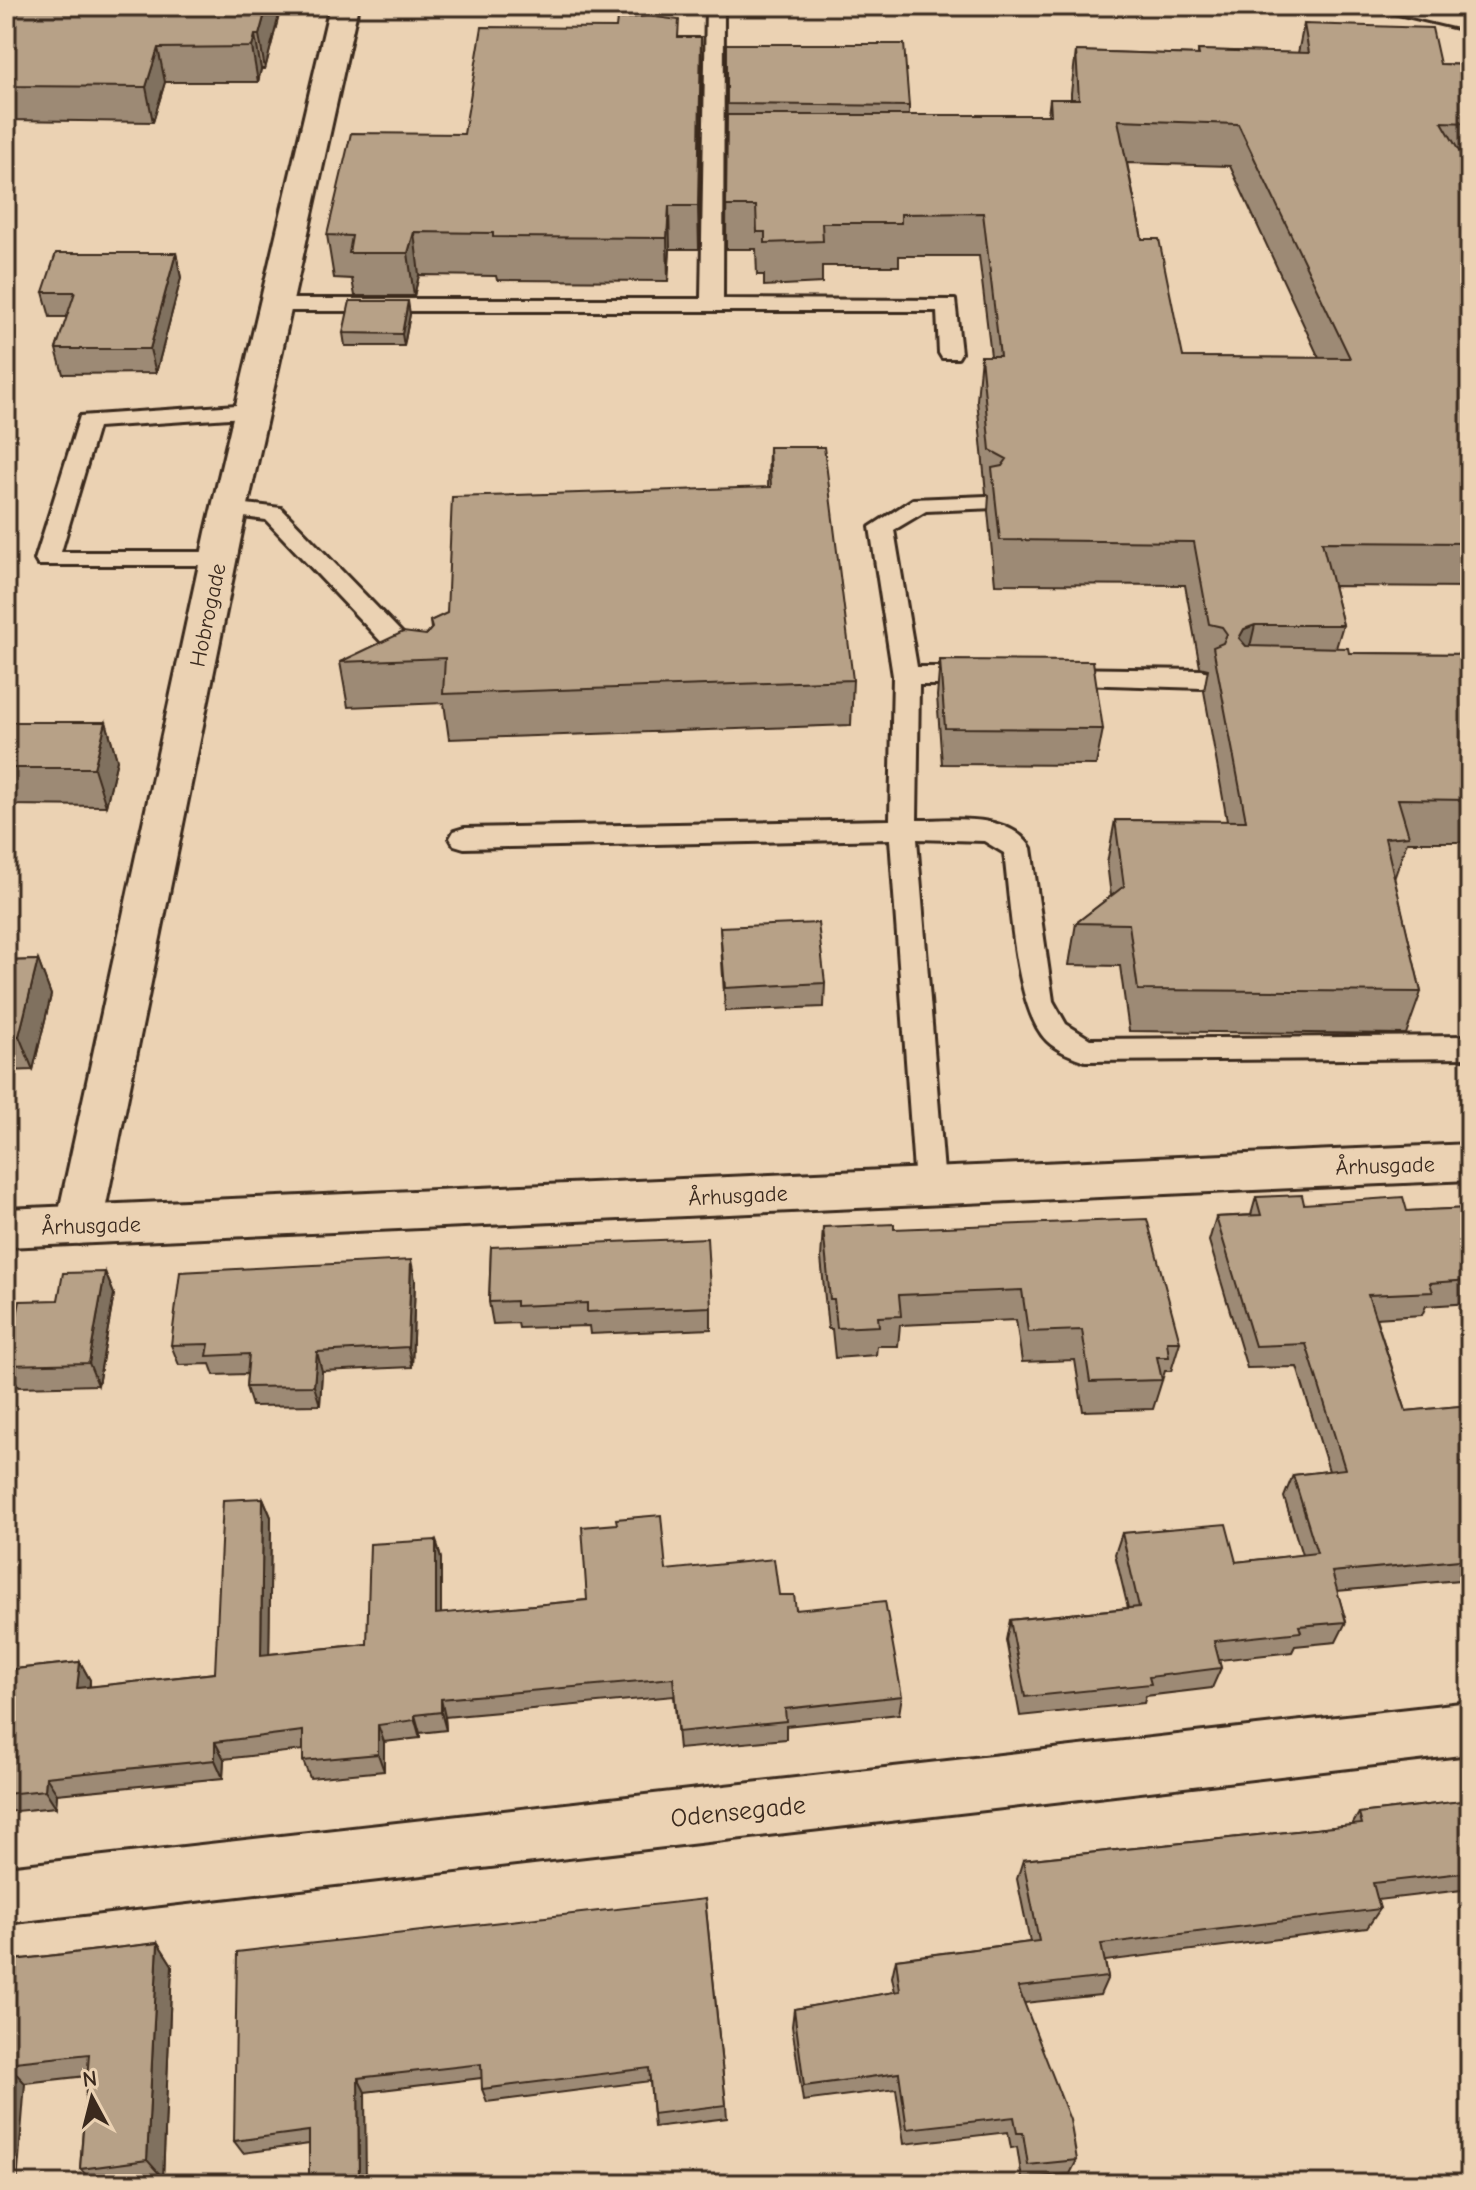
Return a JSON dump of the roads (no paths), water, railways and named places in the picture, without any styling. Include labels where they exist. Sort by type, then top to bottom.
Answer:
[{"type":"street","name":"Hobrogade","points":[[79,1225],[229,509],[344,6]]},
{"type":"street","points":[[1400,6],[1470,23]]},
{"type":"street","name":"Århusgade","points":[[6,1228],[1470,1162]]},
{"type":"street","name":"Odensegade","points":[[6,1895],[1470,1728]]},
{"type":"lane","points":[[712,303],[721,148],[721,69],[715,6]]},
{"type":"lane","points":[[276,305],[947,305],[950,353]]},
{"type":"lane","points":[[218,560],[47,560],[88,421],[251,411]]},
{"type":"lane","points":[[930,1185],[903,829],[906,676],[882,527],[921,504],[987,503]]},
{"type":"lane","points":[[229,509],[273,513],[423,671]]},
{"type":"lane","points":[[906,676],[999,677]]},
{"type":"lane","points":[[1031,677],[1202,679]]},
{"type":"lane","points":[[464,838],[903,829],[989,831],[1017,848],[1039,1001],[1056,1032],[1085,1050],[1470,1047]]}]
